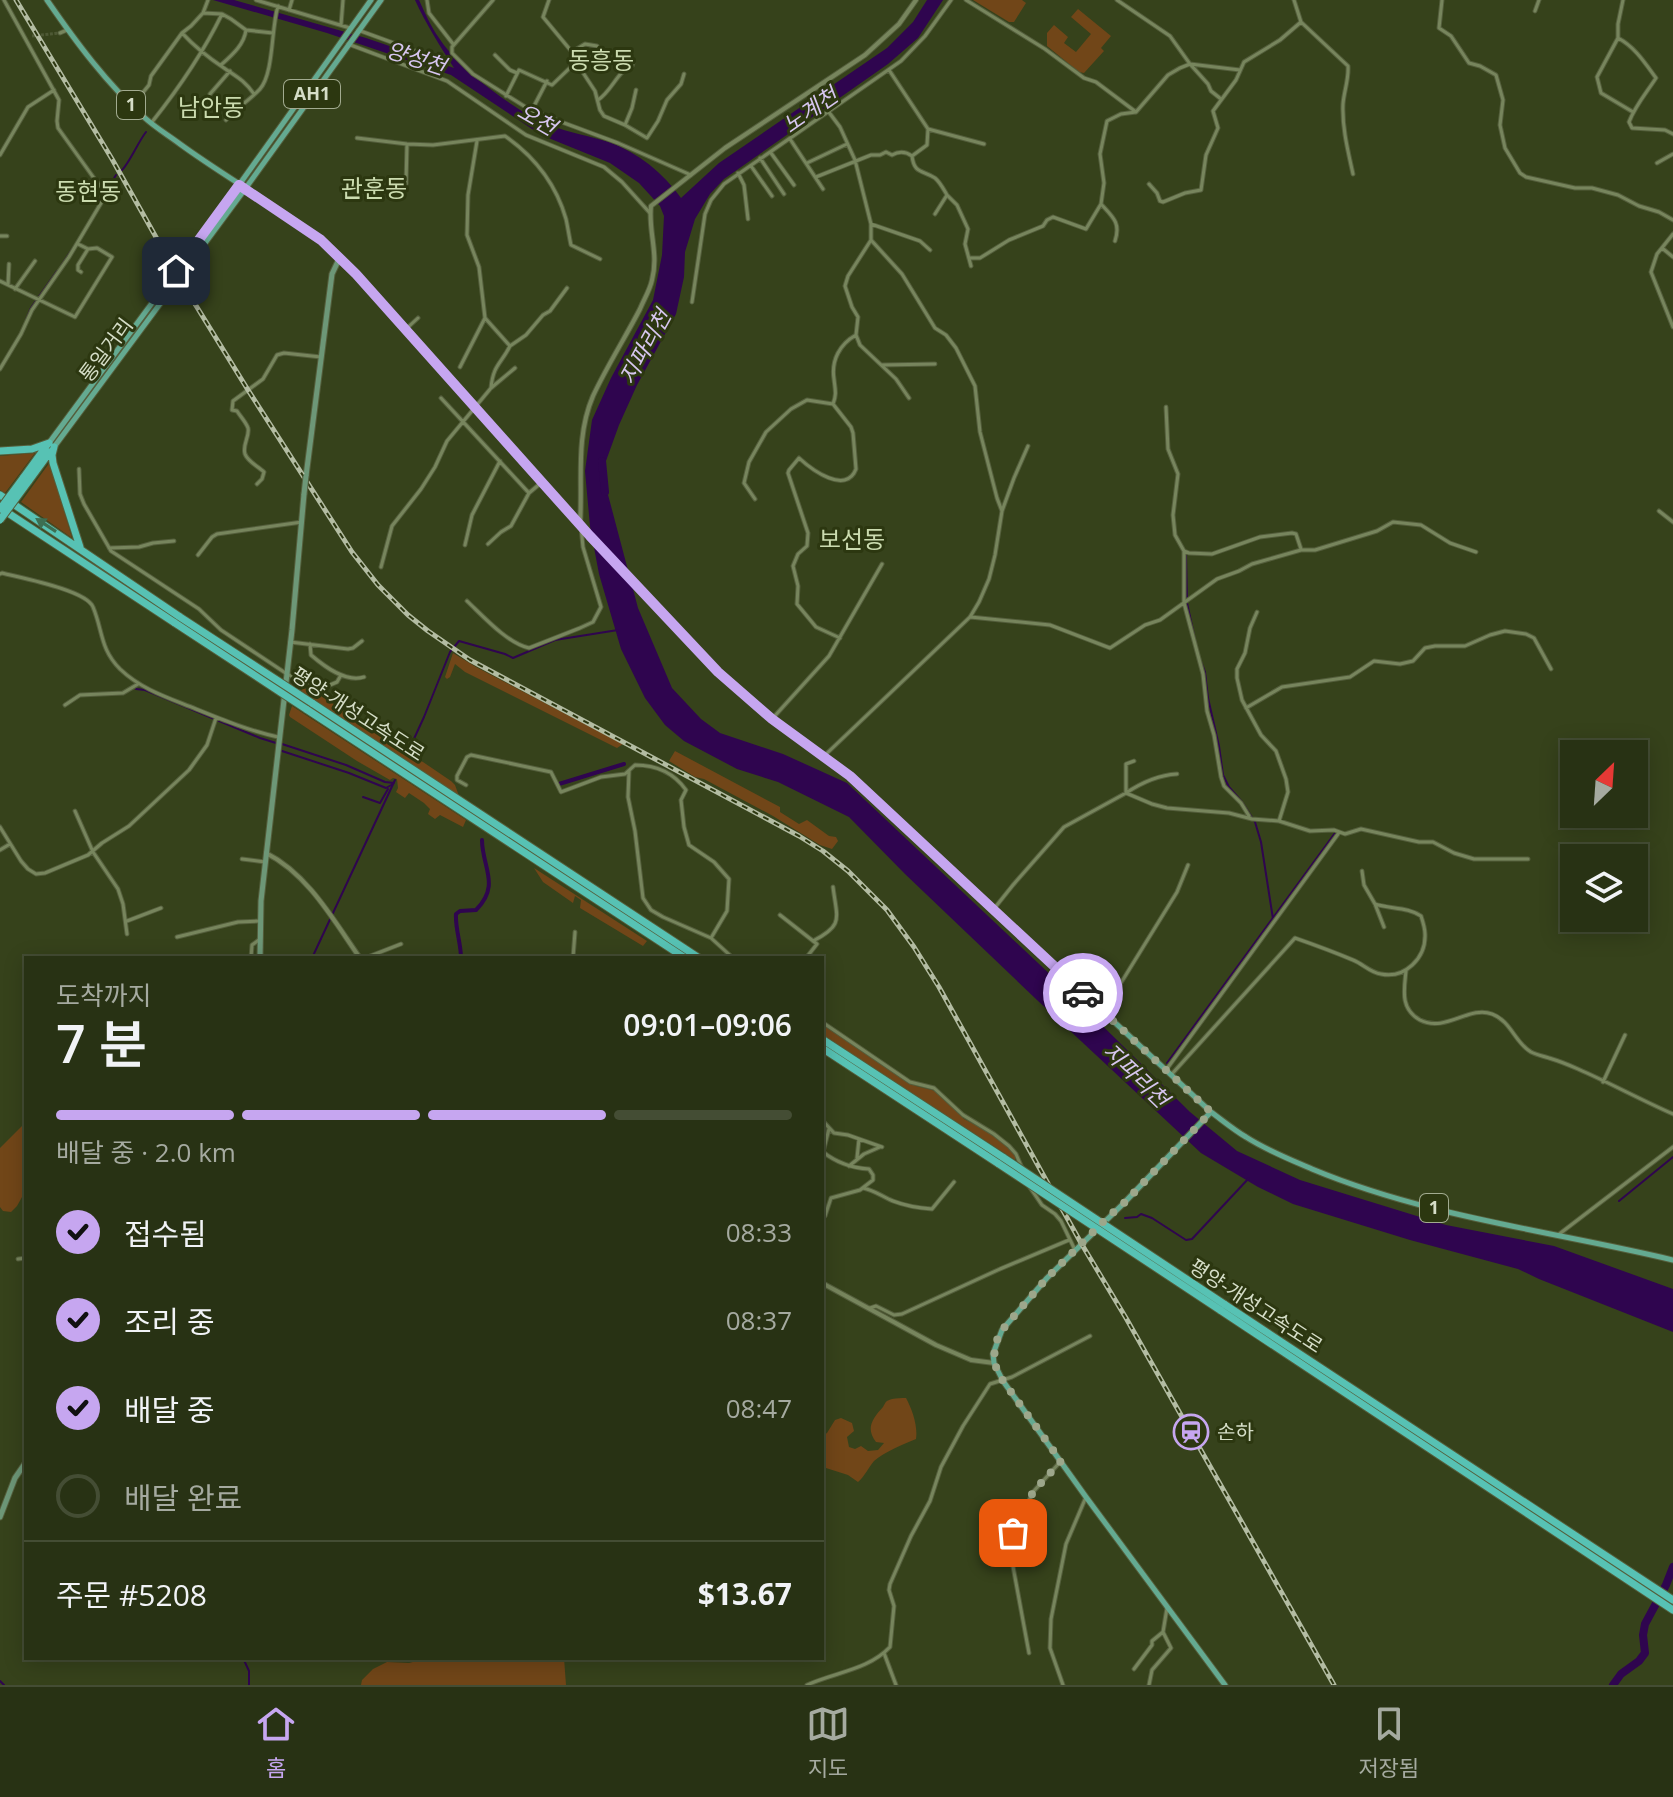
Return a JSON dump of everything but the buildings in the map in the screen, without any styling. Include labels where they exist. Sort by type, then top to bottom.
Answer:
[{"type":"highway","points":[[0,451],[51,445]]},
{"type":"highway","points":[[0,520],[51,445]]},
{"type":"highway","points":[[51,445],[53,463],[81,549]]},
{"type":"highway","points":[[0,508],[26,480]]},
{"type":"highway","name":"평양-개성고속도로","points":[[0,495],[81,549],[177,620]]},
{"type":"highway","name":"평양-개성고속도로","points":[[0,508],[696,956]]},
{"type":"highway","name":"평양-개성고속도로","points":[[309,706],[682,956]]},
{"type":"highway","name":"평양-개성고속도로","points":[[824,1040],[1671,1604]]},
{"type":"highway","name":"평양-개성고속도로","points":[[824,1049],[1001,1161]]},
{"type":"main road","name":"1","points":[[47,0],[111,84],[151,123],[321,240],[340,257],[590,536],[718,672],[772,719],[850,776],[1211,1112],[1275,1153],[1372,1192],[1487,1222],[1673,1260]]},
{"type":"main road","name":"통일거리","points":[[242,187],[371,0]]},
{"type":"main road","name":"통일거리","points":[[51,445],[381,0]]},
{"type":"main road","points":[[260,956],[265,862],[306,476],[332,274],[340,257]]},
{"type":"main road","points":[[1211,1112],[1047,1278],[1002,1330],[995,1344],[994,1363],[1003,1381],[1086,1497],[1225,1685]]},
{"type":"main road","points":[[0,1517],[15,1478],[24,1465]]},
{"type":"street","points":[[0,369],[25,328],[37,299],[77,243],[106,191],[58,128],[59,100],[4,0]]},
{"type":"street","points":[[132,106],[182,33],[203,13],[208,0]]},
{"type":"street","points":[[256,0],[350,28]]},
{"type":"street","points":[[289,10],[292,0]]},
{"type":"street","points":[[341,25],[343,0]]},
{"type":"street","points":[[427,0],[429,13],[453,45]]},
{"type":"street","points":[[493,0],[453,45],[452,53],[473,74],[532,111],[618,143],[691,175]]},
{"type":"street","points":[[549,0],[543,17],[572,52],[595,91],[604,116],[647,138],[667,100],[681,84],[684,74]]},
{"type":"street","points":[[467,601],[511,639],[529,648],[593,622],[601,607],[583,547],[580,525],[580,458],[585,420],[593,397],[626,337],[652,279],[655,241],[651,206],[865,55],[899,24],[916,0]]},
{"type":"street","points":[[692,302],[705,214],[711,200],[724,184],[889,70],[914,49],[951,0]]},
{"type":"street","points":[[966,0],[1045,49],[1084,78],[1096,82],[1136,112]]},
{"type":"street","points":[[1117,0],[1170,36],[1211,91],[1221,99]]},
{"type":"street","points":[[1294,0],[1301,22],[1348,66],[1343,121],[1353,174]]},
{"type":"street","points":[[1442,0],[1439,28],[1451,36],[1469,63],[1496,75],[1503,100],[1500,125],[1505,148],[1520,173],[1575,188],[1592,188],[1618,195],[1673,220]]},
{"type":"street","points":[[1535,11],[1539,0]]},
{"type":"street","points":[[1623,0],[1618,38],[1597,77],[1601,93],[1633,113]]},
{"type":"street","points":[[226,120],[262,86],[270,60],[278,8]]},
{"type":"street","points":[[203,13],[222,14],[246,30],[273,33]]},
{"type":"street","points":[[151,123],[202,51],[222,14]]},
{"type":"street","points":[[1149,184],[1163,202],[1201,190],[1206,155],[1218,128],[1213,111],[1236,80],[1244,62],[1280,40],[1301,22]]},
{"type":"street","points":[[60,33],[67,30]]},
{"type":"street","points":[[221,66],[241,45],[246,30]]},
{"type":"street","points":[[358,30],[421,53]]},
{"type":"street","points":[[182,33],[221,66],[245,81],[254,94]]},
{"type":"street","points":[[26,38],[32,36]]},
{"type":"street","points":[[1618,38],[1642,57],[1656,78],[1633,113],[1629,122],[1632,128],[1665,130],[1673,134]]},
{"type":"street","points":[[348,44],[447,81],[512,127],[608,169],[650,213]]},
{"type":"street","points":[[572,52],[585,44],[597,46]]},
{"type":"street","points":[[495,55],[517,73]]},
{"type":"street","points":[[506,96],[519,70],[552,85],[576,62]]},
{"type":"street","points":[[598,100],[633,63]]},
{"type":"street","points":[[969,258],[980,258],[1009,240],[1043,226],[1053,217],[1086,229],[1101,204],[1104,183],[1100,154],[1107,121],[1115,116],[1136,112],[1168,75],[1190,64],[1240,70]]},
{"type":"street","points":[[889,70],[928,129],[927,145],[912,156]]},
{"type":"street","points":[[210,94],[230,71]]},
{"type":"street","points":[[532,111],[547,81]]},
{"type":"street","points":[[0,155],[28,107],[54,90]]},
{"type":"street","points":[[625,125],[636,90]]},
{"type":"street","points":[[828,111],[840,127],[855,160],[871,224],[871,240],[845,286],[858,317],[856,335],[860,345],[896,379],[909,398]]},
{"type":"street","points":[[357,138],[433,145],[505,136],[512,127]]},
{"type":"street","points":[[928,129],[984,144]]},
{"type":"street","points":[[505,136],[539,164],[559,200],[571,245],[600,259]]},
{"type":"street","points":[[790,139],[823,189]]},
{"type":"street","points":[[460,367],[485,318],[479,267],[468,239],[467,227],[468,195],[477,140]]},
{"type":"street","points":[[406,184],[407,144]]},
{"type":"street","points":[[807,163],[848,144]]},
{"type":"street","points":[[770,151],[794,185]]},
{"type":"street","points":[[816,177],[855,160],[886,152],[892,155],[903,152],[912,156]]},
{"type":"street","points":[[1657,163],[1673,154]]},
{"type":"street","points":[[912,156],[917,169],[935,179],[957,205],[968,229],[965,244],[971,266]]},
{"type":"street","points":[[760,158],[784,194]]},
{"type":"street","points":[[750,165],[772,196]]},
{"type":"street","points":[[739,171],[748,219]]},
{"type":"street","points":[[935,214],[947,195]]},
{"type":"street","points":[[1101,204],[1117,226],[1115,241]]},
{"type":"street","points":[[871,224],[920,241],[930,250]]},
{"type":"street","points":[[1673,234],[1657,254],[1651,272],[1673,327]]},
{"type":"street","points":[[0,236],[7,236]]},
{"type":"street","points":[[871,240],[902,274],[935,328],[946,335],[965,365],[975,386],[984,447],[1002,511]]},
{"type":"street","points":[[0,281],[75,317],[112,257],[97,248],[88,249],[77,243]]},
{"type":"street","points":[[1662,248],[1673,257]]},
{"type":"street","points":[[81,272],[77,266],[88,249]]},
{"type":"street","points":[[15,289],[35,261]]},
{"type":"street","points":[[8,285],[9,264]]},
{"type":"street","points":[[491,388],[492,375],[510,346],[550,311],[567,288]]},
{"type":"street","points":[[406,330],[418,318]]},
{"type":"street","points":[[485,318],[510,346]]},
{"type":"street","points":[[833,404],[836,392],[833,373],[835,359],[844,344],[856,335]]},
{"type":"street","points":[[257,484],[264,472],[246,457],[245,442],[249,432],[237,411],[232,410],[233,401],[263,379],[277,355],[321,357]]},
{"type":"street","points":[[882,365],[935,364]]},
{"type":"street","points":[[381,567],[392,526],[421,489],[447,441],[491,388],[515,368]]},
{"type":"street","points":[[441,398],[529,493]]},
{"type":"street","points":[[755,499],[744,483],[749,462],[766,432],[802,401],[833,404],[853,433],[855,475],[850,479],[838,480],[816,472],[799,458],[788,473],[808,533],[807,546],[798,554],[793,566],[798,586],[797,604],[816,627],[840,638]]},
{"type":"street","points":[[1166,407],[1168,449],[1178,474],[1173,515],[1175,535],[1184,551],[1184,603],[1203,674],[1207,711],[1221,777],[1224,786],[1253,819]]},
{"type":"street","points":[[823,757],[970,617],[989,579],[1002,511],[1028,446]]},
{"type":"street","points":[[465,545],[472,515],[500,461]]},
{"type":"street","points":[[79,469],[80,494],[84,504],[109,548],[120,558],[199,609],[221,630],[287,674],[301,681],[330,685],[337,682],[341,675]]},
{"type":"street","points":[[488,544],[511,526],[529,493],[542,482]]},
{"type":"street","points":[[1659,511],[1673,522]]},
{"type":"street","points":[[198,555],[217,534],[302,522]]},
{"type":"street","points":[[970,617],[1050,625],[1110,648],[1145,625],[1160,620],[1217,579],[1252,564],[1301,550],[1315,550],[1377,531],[1393,522],[1421,525],[1450,543],[1476,552]]},
{"type":"street","points":[[1184,551],[1212,554],[1260,537],[1292,533],[1296,534],[1301,550]]},
{"type":"street","points":[[109,548],[174,541]]},
{"type":"street","points":[[772,719],[829,656],[882,564]]},
{"type":"street","points":[[1,573],[82,595],[94,608],[105,650],[138,684],[216,719],[279,741]]},
{"type":"street","points":[[1257,612],[1237,669],[1238,686],[1261,735],[1276,751],[1286,779],[1288,792],[1279,821]]},
{"type":"street","points":[[1246,708],[1282,687],[1350,677],[1374,661],[1410,663],[1425,648],[1465,646],[1505,631],[1526,634],[1535,639],[1551,669]]},
{"type":"street","points":[[290,642],[348,649],[362,641]]},
{"type":"street","points":[[310,644],[311,655],[341,675],[364,677]]},
{"type":"street","points":[[65,705],[80,695],[123,693],[138,684]]},
{"type":"street","points":[[0,827],[28,869],[40,875],[93,852],[129,826],[189,770],[207,745],[216,719]]},
{"type":"street","points":[[466,785],[457,780],[457,776],[471,755],[551,772],[561,792],[601,777],[621,775],[635,765],[665,771],[684,786],[685,794],[681,800],[689,845],[714,862],[729,879],[727,911],[711,938]]},
{"type":"street","points":[[1126,793],[1126,764],[1134,761]]},
{"type":"street","points":[[629,771],[628,797],[643,898],[651,910],[711,938],[731,956]]},
{"type":"street","points":[[993,910],[1064,827],[1139,784],[1177,774]]},
{"type":"street","points":[[1126,793],[1167,808],[1279,821],[1310,831],[1334,830],[1345,834],[1361,829],[1419,842],[1433,842],[1474,859],[1528,859]]},
{"type":"street","points":[[75,811],[93,852],[118,889],[127,934]]},
{"type":"street","points":[[1169,1072],[1339,833]]},
{"type":"street","points":[[0,850],[10,844]]},
{"type":"street","points":[[266,853],[307,885],[361,956]]},
{"type":"street","points":[[242,859],[265,862]]},
{"type":"street","points":[[1103,1012],[1177,892],[1188,865]]},
{"type":"street","points":[[1362,871],[1364,885],[1384,927]]},
{"type":"street","points":[[813,941],[831,931],[836,922],[833,887]]},
{"type":"street","points":[[1375,904],[1408,910],[1421,916],[1425,934],[1422,950],[1406,971],[1403,997],[1408,1009],[1420,1020],[1453,1021],[1487,1012],[1504,1020],[1531,1052],[1575,1068],[1673,1114]]},
{"type":"street","points":[[126,922],[161,908]]},
{"type":"street","points":[[780,915],[817,944],[808,956]]},
{"type":"street","points":[[177,937],[238,922],[260,921]]},
{"type":"street","points":[[573,956],[575,932]]},
{"type":"street","points":[[1169,1072],[1295,938],[1357,962],[1377,974],[1406,971]]},
{"type":"street","points":[[251,956],[252,945],[260,939]]},
{"type":"street","points":[[368,956],[401,944]]},
{"type":"street","points":[[824,1023],[910,1082],[934,1088],[963,1115],[1009,1146],[1016,1154],[1035,1196],[1061,1221],[1075,1250]]},
{"type":"street","points":[[1603,1082],[1625,1035]]},
{"type":"street","points":[[824,1123],[834,1133],[882,1147],[857,1158],[849,1166]]},
{"type":"street","points":[[824,1143],[829,1129]]},
{"type":"street","points":[[857,1158],[859,1139]]},
{"type":"street","points":[[1558,1235],[1673,1147]]},
{"type":"street","points":[[824,1153],[841,1164],[872,1171],[873,1180],[863,1188],[831,1198],[824,1216]]},
{"type":"street","points":[[863,1188],[892,1201],[932,1209],[954,1182]]},
{"type":"street","points":[[870,1308],[876,1306],[898,1316],[1069,1240]]},
{"type":"street","points":[[18,1259],[24,1258]]},
{"type":"street","points":[[824,1284],[936,1345],[971,1360],[994,1363]]},
{"type":"street","points":[[807,1685],[862,1667],[890,1647],[894,1606],[890,1584],[930,1501],[938,1475],[963,1426],[990,1384],[1003,1381],[1090,1336]]},
{"type":"street","points":[[1029,1653],[1012,1561],[1013,1533],[1033,1492],[1061,1461]]},
{"type":"street","points":[[1063,1685],[1050,1648],[1051,1619],[1066,1544],[1086,1497]]},
{"type":"street","points":[[1149,1685],[1152,1670],[1171,1648],[1163,1632],[1167,1608]]},
{"type":"street","points":[[1134,1669],[1152,1641],[1163,1632]]},
{"type":"street","points":[[884,1653],[896,1685]]},
{"type":"shaded area","points":[[973,0],[1022,0],[1026,3],[1014,22],[1009,22]]},
{"type":"shaded area","points":[[1078,9],[1111,36],[1101,48],[1104,51],[1084,73],[1047,46],[1047,33],[1054,25],[1068,37],[1064,43],[1076,52],[1091,34],[1071,17]]},
{"type":"shaded area","points":[[35,453],[5,493],[0,490],[0,456]]},
{"type":"shaded area","points":[[50,462],[72,538],[21,502]]},
{"type":"shaded area","points":[[453,653],[623,744],[617,748],[465,672],[455,664],[447,679]]},
{"type":"shaded area","points":[[303,688],[313,690],[368,727],[401,743],[404,753],[451,781],[459,796],[301,691]]},
{"type":"shaded area","points":[[292,706],[466,820],[463,827],[440,815],[435,819],[428,814],[430,809],[424,803],[409,793],[405,798],[396,792],[397,779],[390,780],[357,761],[290,717]]},
{"type":"shaded area","points":[[675,751],[780,807],[780,812],[799,824],[807,820],[838,841],[832,849],[820,845],[773,816],[695,777],[669,761]]},
{"type":"shaded area","points":[[534,868],[647,941],[643,946],[580,908],[581,900],[575,896],[573,903],[543,882]]},
{"type":"shaded area","points":[[824,1025],[904,1080],[936,1091],[964,1119],[1006,1145],[1015,1155],[1015,1160],[824,1036]]},
{"type":"shaded area","points":[[24,1124],[24,1187],[22,1197],[11,1212],[3,1211],[0,1207],[0,1148]]},
{"type":"shaded area","points":[[906,1398],[914,1418],[916,1439],[878,1458],[858,1482],[848,1475],[826,1468],[824,1435],[835,1420],[841,1418],[852,1423],[854,1431],[847,1437],[849,1447],[878,1450],[884,1443],[876,1442],[873,1437],[873,1419],[887,1401]]},
{"type":"shaded area","points":[[420,1660],[564,1660],[566,1685],[361,1685],[373,1669],[387,1662]]},
{"type":"water","points":[[213,0],[234,0],[366,38],[454,68],[415,0],[419,0],[433,29],[448,50],[489,88],[537,119],[609,142],[630,152],[658,172],[681,198],[719,163],[887,48],[913,22],[927,0],[943,0],[918,38],[888,64],[724,179],[710,194],[695,219],[685,252],[684,277],[676,314],[637,385],[602,472],[638,608],[672,688],[701,719],[720,733],[783,754],[847,783],[1055,979],[1190,1112],[1237,1151],[1300,1180],[1446,1225],[1554,1246],[1673,1289],[1673,1332],[1518,1269],[1293,1204],[1201,1153],[905,874],[849,817],[778,782],[737,769],[684,741],[665,725],[645,698],[621,649],[599,574],[590,526],[585,471],[592,420],[653,300],[662,255],[664,216],[660,206],[639,183],[610,163],[541,135],[451,75],[327,33]]},
{"type":"waterway","points":[[121,171],[146,132]]},
{"type":"waterway","points":[[100,201],[116,175]]},
{"type":"waterway","points":[[61,266],[75,245]]},
{"type":"waterway","points":[[26,320],[57,271]]},
{"type":"waterway","name":"지파리천","points":[[602,461],[605,492]]},
{"type":"waterway","points":[[1186,555],[1187,603],[1197,649]]},
{"type":"waterway","points":[[407,754],[450,652],[459,641],[513,658],[555,640],[618,630]]},
{"type":"waterway","points":[[1200,659],[1223,775],[1255,822],[1261,842],[1273,919]]},
{"type":"waterway","points":[[136,689],[276,743]]},
{"type":"waterway","points":[[282,744],[394,783]]},
{"type":"waterway","points":[[282,751],[386,788],[393,784]]},
{"type":"waterway","points":[[559,784],[624,764]]},
{"type":"waterway","points":[[313,956],[395,780]]},
{"type":"waterway","points":[[363,797],[380,803],[388,789]]},
{"type":"waterway","points":[[1167,1063],[1335,833]]},
{"type":"waterway","points":[[461,956],[456,914],[476,910],[489,884],[482,840]]},
{"type":"waterway","points":[[1619,1201],[1673,1157]]},
{"type":"waterway","points":[[1125,1218],[1141,1214],[1186,1240],[1192,1239],[1249,1178]]},
{"type":"waterway","points":[[1613,1685],[1645,1653],[1645,1624],[1673,1567]]},
{"type":"waterway","points":[[244,1660],[249,1671],[249,1685]]},
{"type":"waterway","points":[[0,1681],[4,1685]]},
{"type":"tunnel","points":[[32,36],[60,33]]},
{"type":"railway","points":[[16,0],[248,390],[352,552],[378,585],[408,615],[470,660],[823,851],[887,910],[939,987],[1081,1243],[1334,1685]]},
{"type":"way so far","points":[[1013,1533],[1033,1492],[1061,1461],[1003,1381],[994,1363],[995,1344],[1012,1317],[1047,1278],[1211,1112],[1083,993]]},
{"type":"place","name":"손하","points":[[1191,1432]]},
{"type":"district","name":"동흥동","points":[[601,61]]},
{"type":"district","name":"남안동","points":[[211,108]]},
{"type":"district","name":"관훈동","points":[[374,189]]},
{"type":"district","name":"동현동","points":[[88,192]]},
{"type":"district","name":"보선동","points":[[852,540]]},
{"type":"route","points":[[176,271],[239,185],[321,240],[356,274],[590,536],[718,672],[772,719],[850,776],[1083,993]]},
{"type":"water label","name":"양성천","points":[[416,58]]},
{"type":"water label","name":"노계천","points":[[810,110]]},
{"type":"water label","name":"오천","points":[[537,119]]}]
